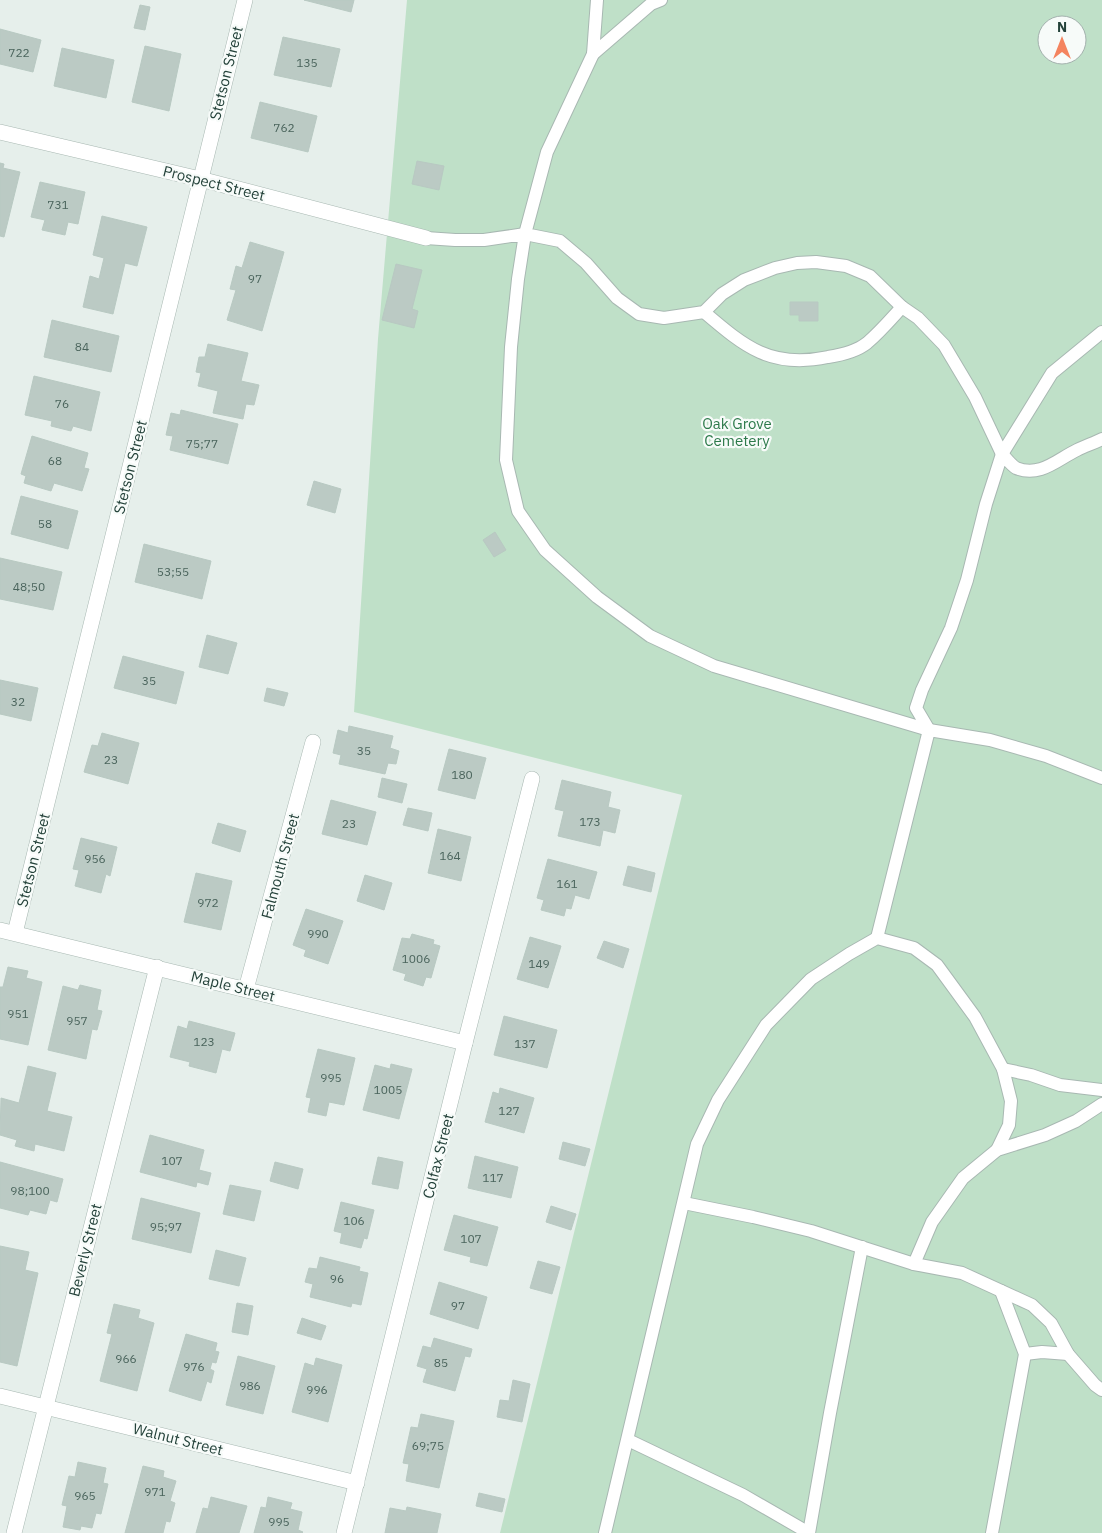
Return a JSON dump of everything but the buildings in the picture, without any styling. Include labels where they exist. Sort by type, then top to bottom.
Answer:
[{"type":"street","name":"Stetson Street","points":[[15,933],[244,0]]},
{"type":"street","name":"Prospect Street","points":[[0,132],[200,179],[426,238]]},
{"type":"street","name":"Falmouth Street","points":[[246,989],[313,742]]},
{"type":"street","name":"Colfax Street","points":[[344,1533],[532,779]]},
{"type":"street","name":"Maple Street","points":[[0,930],[465,1043]]},
{"type":"street","name":"Beverly Street","points":[[14,1533],[157,967]]},
{"type":"street","name":"Walnut Street","points":[[0,1396],[357,1483]]},
{"type":"lane","points":[[597,0],[593,54],[547,152],[525,234],[518,278],[511,346],[506,460],[518,511],[545,550],[596,597],[650,636],[714,666],[929,730],[990,740],[1046,756],[1102,778]]},
{"type":"lane","points":[[593,54],[651,4],[661,0]]},
{"type":"lane","points":[[426,238],[484,240],[525,234],[560,242],[586,263],[617,298],[639,314],[664,318],[704,312],[722,294],[744,280],[775,268],[797,263],[816,262],[846,266],[870,276],[902,307],[918,318],[944,345],[975,397],[1002,454],[1015,467],[1028,470],[1043,469],[1075,451],[1102,439]]},
{"type":"lane","points":[[704,312],[734,338],[766,356],[789,360],[813,360],[844,354],[866,344],[902,307]]},
{"type":"lane","points":[[877,938],[929,730],[916,708],[922,690],[954,620],[968,580],[986,504],[1002,454],[1052,373],[1102,332]]},
{"type":"lane","points":[[606,1533],[697,1144],[718,1100],[766,1025],[811,979],[877,938],[914,948],[937,965],[975,1018],[1003,1069],[1011,1101],[1009,1125],[997,1150]]},
{"type":"lane","points":[[1003,1069],[1060,1086],[1102,1090]]},
{"type":"lane","points":[[914,1264],[932,1222],[963,1178],[997,1150],[1045,1135],[1076,1121],[1102,1104]]},
{"type":"lane","points":[[684,1203],[786,1225],[914,1264],[962,1273],[1032,1305],[1051,1323],[1068,1354],[1102,1390]]},
{"type":"lane","points":[[628,1440],[743,1495],[809,1533],[862,1247]]},
{"type":"lane","points":[[992,1533],[1025,1354],[1001,1291]]},
{"type":"lane","points":[[1025,1354],[1042,1352],[1068,1354]]},
{"type":"green space","name":"Oak Grove Cemetery","points":[[407,0],[1102,0],[1102,1533],[500,1533],[682,795],[354,712],[378,339]]}]
